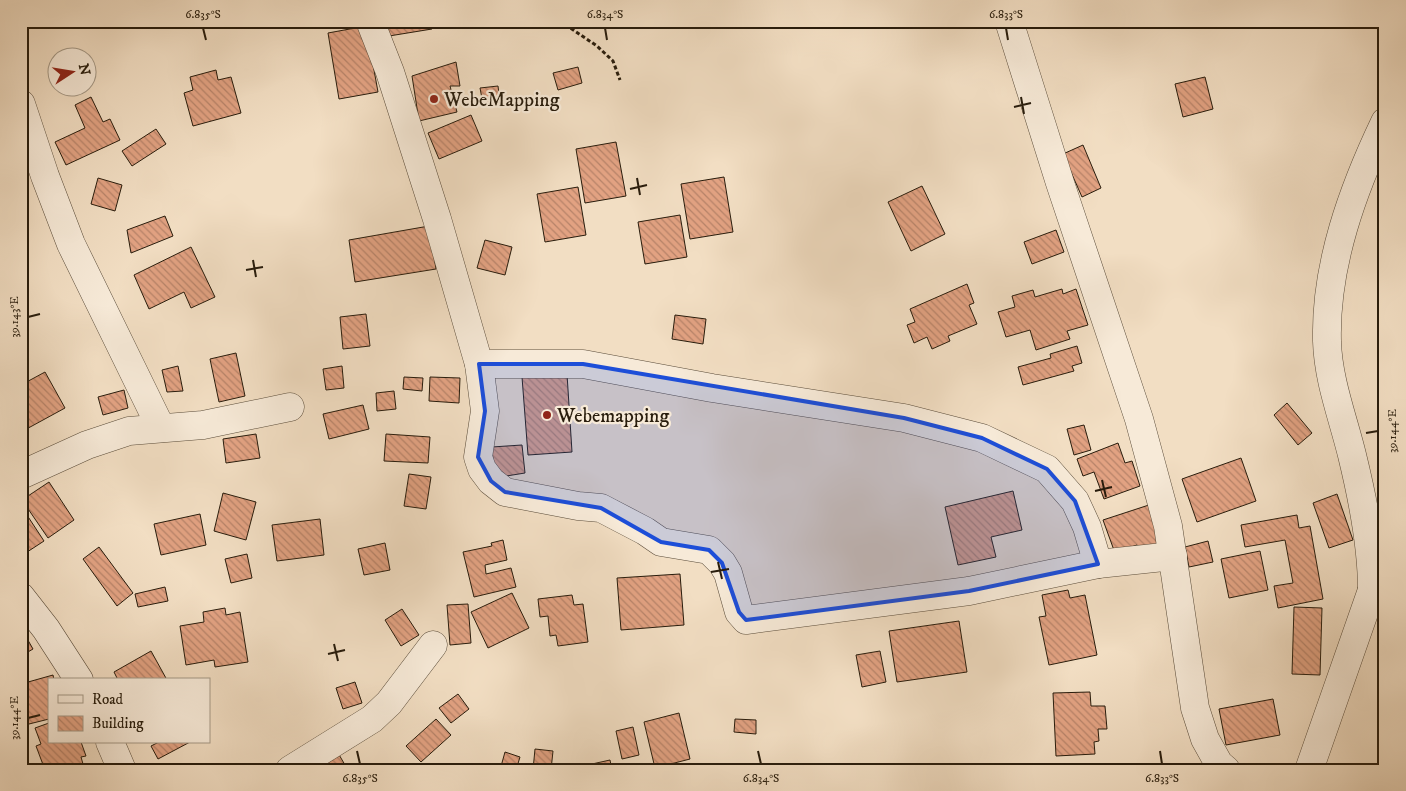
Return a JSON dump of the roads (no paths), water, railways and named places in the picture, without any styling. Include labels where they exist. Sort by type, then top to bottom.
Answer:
[{"type":"street","points":[[370,21],[396,90],[479,364],[485,411],[478,457],[482,470],[491,481],[505,492],[578,506],[601,508],[645,531],[661,542],[709,550],[725,568],[738,612],[746,620],[969,591],[1098,564],[1173,556]]},
{"type":"street","points":[[1009,21],[1060,183],[1139,418],[1168,526],[1195,708],[1205,739],[1219,764],[1226,770]]},
{"type":"street","points":[[21,104],[45,176],[71,244],[161,428]]},
{"type":"street","points":[[1309,770],[1378,586],[1352,456],[1335,393],[1327,341],[1330,289],[1347,216],[1364,165],[1385,122]]},
{"type":"street","points":[[479,364],[583,364],[712,388],[904,418],[982,438],[1047,469],[1075,501],[1087,527],[1098,564]]},
{"type":"street","points":[[21,475],[87,445],[129,431],[203,425],[290,407]]},
{"type":"street","points":[[21,597],[46,630],[78,678]]},
{"type":"street","points":[[292,768],[372,719],[389,703],[432,645]]},
{"type":"street","points":[[111,744],[122,770]]},
{"type":"place","name":"WebeMapping","points":[[434,99]]},
{"type":"place","name":"Webemapping","points":[[547,415]]}]
